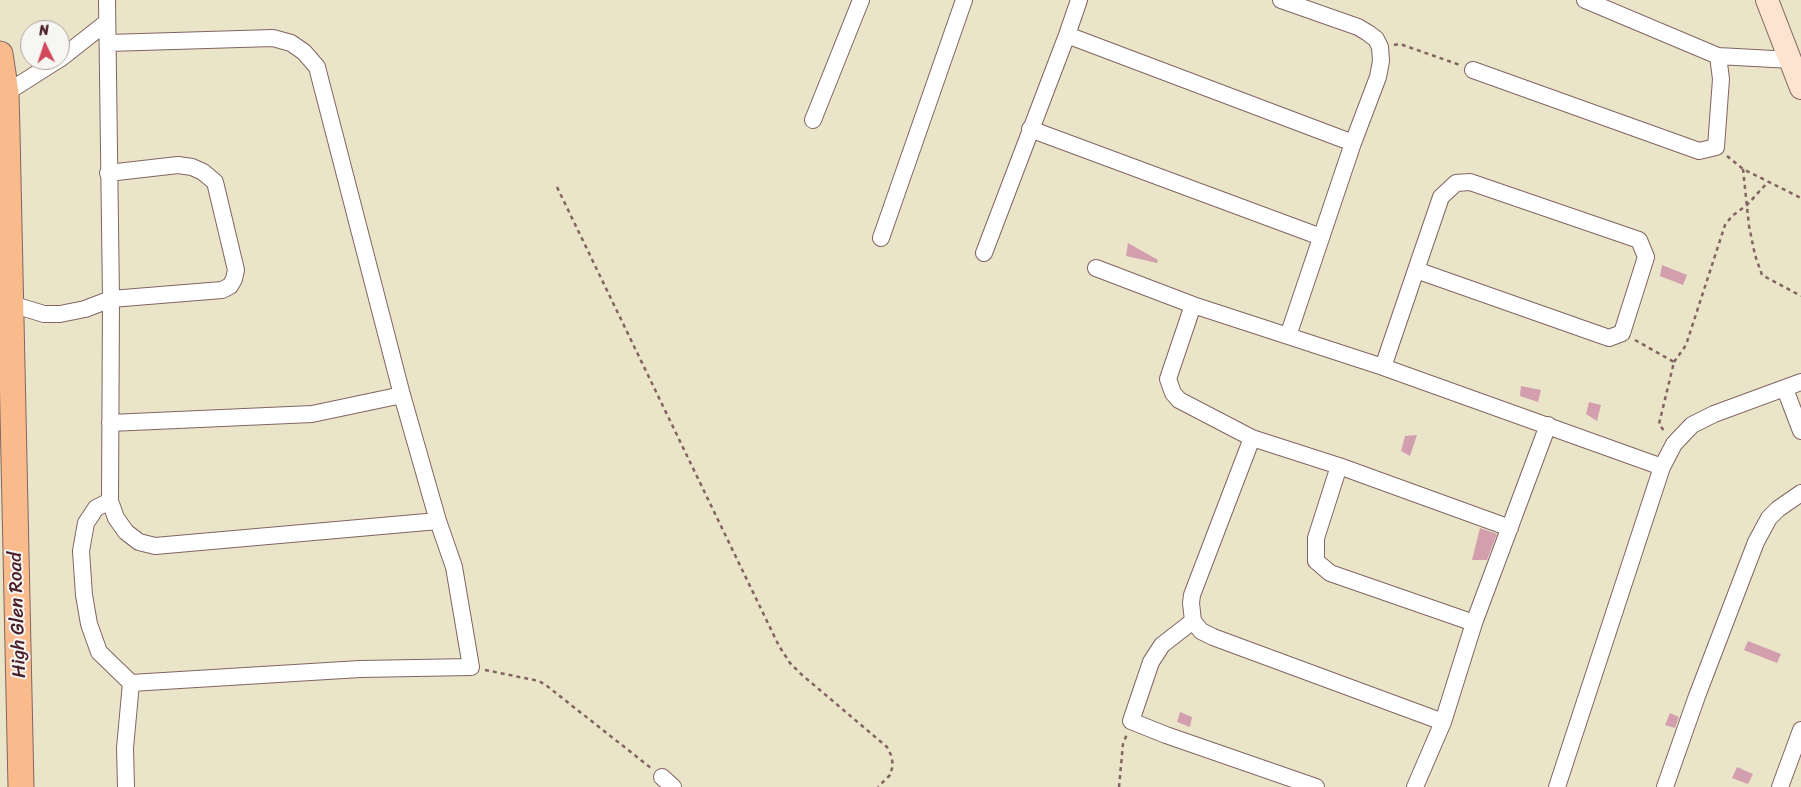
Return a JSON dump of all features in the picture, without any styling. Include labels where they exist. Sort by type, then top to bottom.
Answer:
[{"type":"main road","name":"High Glen Road","points":[[0,54],[6,93],[21,787]]},
{"type":"street","points":[[107,0],[111,299],[110,501],[116,518],[126,532],[139,542],[155,546],[438,521]]},
{"type":"street","points":[[813,120],[862,0]]},
{"type":"street","points":[[881,238],[964,0]]},
{"type":"street","points":[[984,253],[1079,0]]},
{"type":"street","points":[[1281,0],[1358,27],[1376,39],[1380,47],[1381,61],[1378,76],[1353,143],[1288,336]]},
{"type":"street","points":[[1585,0],[1718,56],[1791,60]]},
{"type":"street","points":[[1767,0],[1801,88]]},
{"type":"street","points":[[70,51],[107,22]]},
{"type":"street","points":[[1067,35],[1353,143]]},
{"type":"street","points":[[108,43],[273,38],[291,43],[304,52],[317,68],[402,395],[438,521],[454,567],[471,667],[360,669],[132,684],[99,652],[88,624],[84,595],[81,552],[86,523],[96,508],[110,501]]},
{"type":"street","points":[[1473,70],[1700,151],[1716,148],[1721,79],[1718,56]]},
{"type":"street","points":[[6,93],[42,70]]},
{"type":"street","points":[[1030,129],[1322,237]]},
{"type":"street","points":[[11,304],[44,314],[60,314],[85,309],[111,299],[222,290],[230,286],[236,270],[215,182],[203,172],[192,167],[178,165],[108,173]]},
{"type":"street","points":[[1383,366],[1441,197],[1456,183],[1470,182],[1639,240],[1646,257],[1622,333],[1609,338],[1416,270]]},
{"type":"street","points":[[1096,268],[1193,305],[1383,366],[1662,466]]},
{"type":"street","points":[[1193,305],[1168,379],[1172,393],[1179,400],[1252,438],[1339,466],[1510,528]]},
{"type":"street","points":[[1557,787],[1662,466],[1674,444],[1692,425],[1714,414],[1801,382]]},
{"type":"street","points":[[1785,388],[1801,431]]},
{"type":"street","points":[[110,423],[312,414],[402,395]]},
{"type":"street","points":[[1415,787],[1443,722],[1474,623],[1548,425]]},
{"type":"street","points":[[1252,438],[1192,595],[1193,622],[1201,631],[1213,637],[1443,722]]},
{"type":"street","points":[[1339,466],[1316,538],[1316,561],[1330,573],[1474,623]]},
{"type":"street","points":[[1665,787],[1697,696],[1756,542],[1774,513],[1801,493]]},
{"type":"street","points":[[1193,622],[1162,645],[1154,657],[1131,721],[1316,787]]},
{"type":"street","points":[[126,787],[125,748],[132,684]]},
{"type":"street","points":[[1780,787],[1801,730]]},
{"type":"path","points":[[1380,47],[1400,44],[1473,70]]},
{"type":"path","points":[[1716,148],[1743,169],[1801,198]]},
{"type":"path","points":[[1743,169],[1749,226],[1755,255],[1762,275],[1801,296]]},
{"type":"path","points":[[1674,444],[1659,424],[1674,362],[1686,345],[1725,225],[1768,182]]},
{"type":"path","points":[[557,187],[779,646],[801,674],[887,747],[892,755],[893,765],[890,776],[878,787]]},
{"type":"path","points":[[1622,333],[1674,362]]},
{"type":"path","points":[[471,667],[539,681],[667,782]]},
{"type":"path","points":[[1119,787],[1123,744],[1131,721]]},
{"type":"building","points":[[1128,243],[1158,260],[1157,263],[1126,256]]},
{"type":"building","points":[[1662,265],[1687,275],[1683,285],[1660,276]]},
{"type":"building","points":[[1521,386],[1541,390],[1538,402],[1520,396]]},
{"type":"building","points":[[1589,402],[1601,405],[1597,421],[1586,414]]},
{"type":"building","points":[[1417,435],[1410,456],[1401,451],[1405,436]]},
{"type":"building","points":[[1480,528],[1497,534],[1487,560],[1472,560]]},
{"type":"building","points":[[1748,641],[1781,654],[1777,663],[1744,650]]},
{"type":"building","points":[[1180,712],[1192,717],[1190,727],[1177,722]]},
{"type":"building","points":[[1670,713],[1679,717],[1675,728],[1665,725]]},
{"type":"building","points":[[1737,767],[1753,774],[1748,784],[1732,778]]}]
